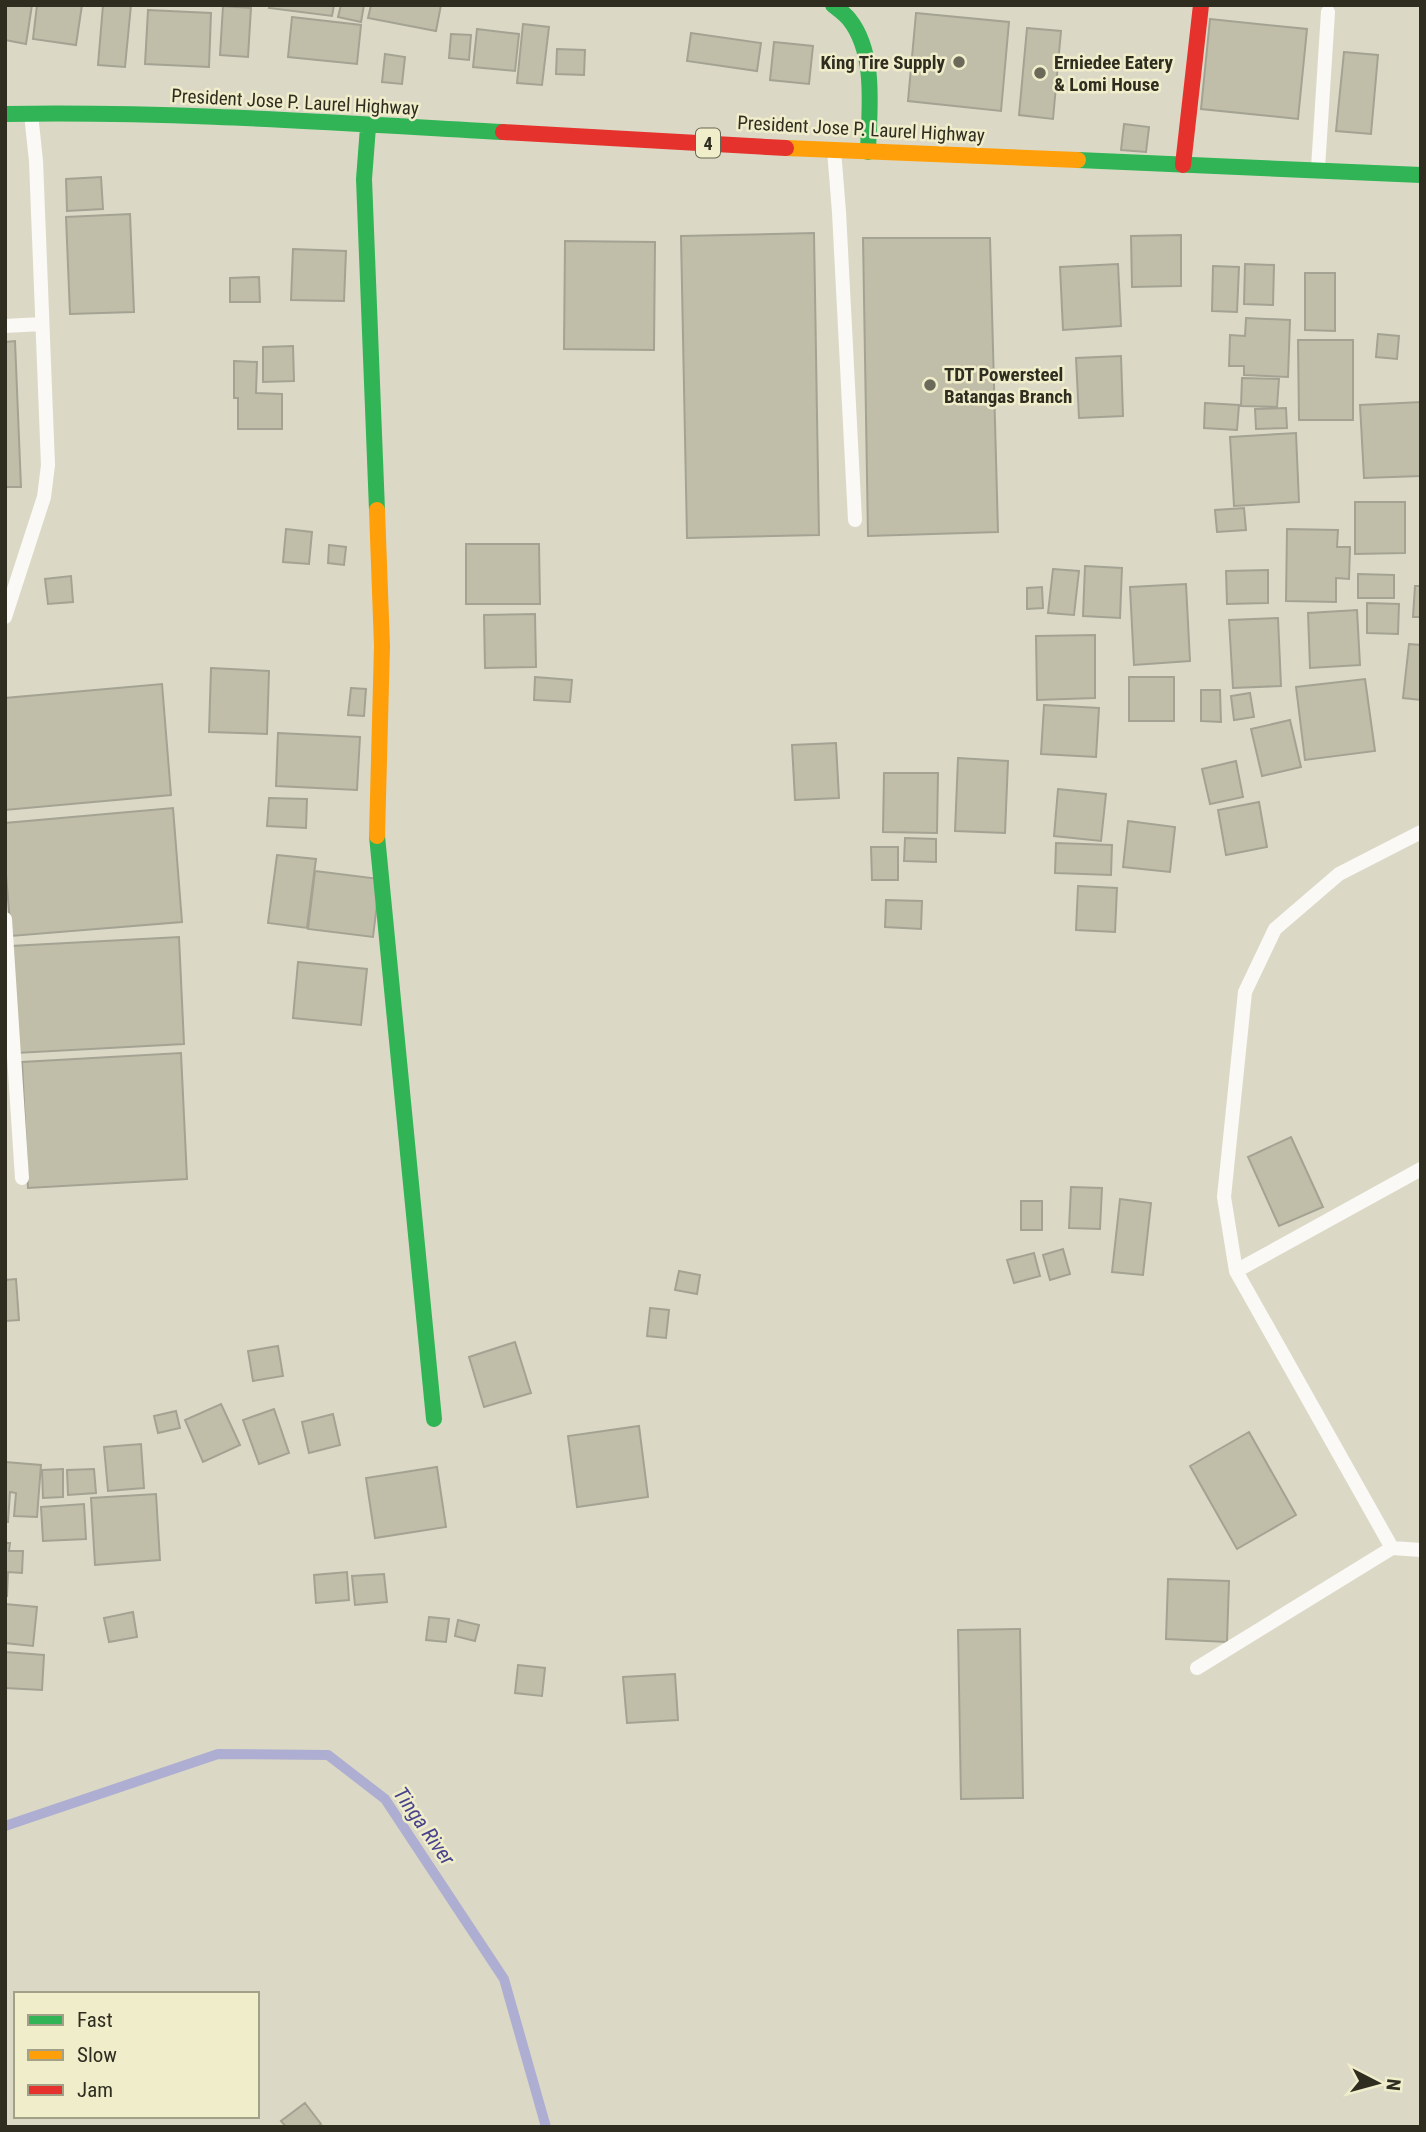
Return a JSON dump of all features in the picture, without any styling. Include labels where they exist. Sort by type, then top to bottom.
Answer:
[{"type":"main road","points":[[833,5],[850,20],[863,48],[867,81],[868,152]]},
{"type":"main road","points":[[1183,164],[1201,5]]},
{"type":"main road","name":"President Jose P. Laurel Highway","points":[[5,114],[311,122],[868,152],[1421,175]]},
{"type":"main road","points":[[368,127],[364,179],[382,646],[377,838],[434,1419]]},
{"type":"lane","points":[[1318,169],[1328,12]]},
{"type":"lane","points":[[5,617],[45,486],[48,465],[36,161],[31,114]]},
{"type":"lane","points":[[834,149],[855,520]]},
{"type":"lane","points":[[5,326],[42,324]]},
{"type":"lane","points":[[1392,1548],[1236,1271],[1224,1197],[1245,992],[1275,929],[1339,873],[1421,832]]},
{"type":"lane","points":[[5,919],[22,1178]]},
{"type":"lane","points":[[1236,1271],[1421,1168]]},
{"type":"lane","points":[[1197,1668],[1392,1548],[1421,1550]]},
{"type":"building","points":[[5,5],[32,5],[26,44],[5,40]]},
{"type":"building","points":[[37,5],[82,5],[76,45],[33,39]]},
{"type":"building","points":[[103,5],[131,5],[125,67],[98,65]]},
{"type":"building","points":[[270,5],[334,5],[332,16],[269,8]]},
{"type":"building","points":[[341,5],[364,5],[361,22],[338,17]]},
{"type":"building","points":[[371,5],[441,5],[436,31],[368,18]]},
{"type":"building","points":[[223,6],[251,8],[248,57],[220,55]]},
{"type":"building","points":[[148,10],[211,13],[209,67],[145,64]]},
{"type":"building","name":"King Tire Supply","points":[[916,13],[1009,22],[1001,111],[908,101]]},
{"type":"building","points":[[292,17],[361,25],[357,64],[288,57]]},
{"type":"building","points":[[1210,19],[1307,29],[1298,119],[1201,109]]},
{"type":"building","points":[[523,24],[549,27],[542,85],[517,83]]},
{"type":"building","name":"Erniedee Eatery & Lomi House","points":[[1027,28],[1061,31],[1053,119],[1019,115]]},
{"type":"building","points":[[477,29],[519,34],[515,71],[473,67]]},
{"type":"building","points":[[691,33],[761,43],[757,71],[687,61]]},
{"type":"building","points":[[451,34],[471,35],[469,60],[449,58]]},
{"type":"building","points":[[774,42],[813,46],[809,84],[770,80]]},
{"type":"building","points":[[557,49],[585,50],[584,75],[556,74]]},
{"type":"building","points":[[1344,52],[1378,55],[1371,134],[1336,131]]},
{"type":"building","points":[[385,54],[405,57],[402,84],[382,82]]},
{"type":"building","points":[[1124,124],[1149,127],[1146,152],[1121,150]]},
{"type":"building","points":[[101,177],[103,209],[67,211],[66,179]]},
{"type":"building","points":[[130,214],[134,312],[70,314],[66,217]]},
{"type":"building","points":[[814,233],[819,535],[687,538],[681,236]]},
{"type":"building","points":[[1181,235],[1181,286],[1132,287],[1131,236]]},
{"type":"building","name":"TDT Powersteel Batangas Branch","points":[[863,238],[990,238],[998,532],[868,536]]},
{"type":"building","points":[[565,241],[655,242],[654,350],[564,349]]},
{"type":"building","points":[[293,249],[346,251],[344,301],[291,300]]},
{"type":"building","points":[[1118,264],[1121,326],[1063,330],[1060,267]]},
{"type":"building","points":[[1245,264],[1274,265],[1273,305],[1244,304]]},
{"type":"building","points":[[1213,266],[1239,267],[1237,312],[1212,311]]},
{"type":"building","points":[[1305,273],[1335,273],[1335,331],[1305,330]]},
{"type":"building","points":[[259,277],[260,302],[230,302],[230,278]]},
{"type":"building","points":[[1246,318],[1290,320],[1288,377],[1244,375],[1244,366],[1229,366],[1230,335],[1245,336]]},
{"type":"building","points":[[1378,334],[1399,336],[1397,359],[1376,357]]},
{"type":"building","points":[[1298,340],[1353,340],[1353,420],[1299,420]]},
{"type":"building","points":[[15,341],[21,487],[5,487],[5,342]]},
{"type":"building","points":[[293,346],[294,381],[263,382],[263,347]]},
{"type":"building","points":[[1121,356],[1123,416],[1079,418],[1076,358]]},
{"type":"building","points":[[234,361],[257,362],[256,393],[282,394],[282,429],[238,429],[238,398],[234,398]]},
{"type":"building","points":[[1242,378],[1279,379],[1277,407],[1241,406]]},
{"type":"building","points":[[1421,402],[1421,476],[1364,478],[1360,405]]},
{"type":"building","points":[[1205,403],[1239,405],[1237,430],[1204,428]]},
{"type":"building","points":[[1286,408],[1287,428],[1256,429],[1255,409]]},
{"type":"building","points":[[1296,433],[1299,502],[1234,506],[1230,437]]},
{"type":"building","points":[[1355,502],[1405,502],[1405,553],[1355,554]]},
{"type":"building","points":[[1244,508],[1246,530],[1217,532],[1215,510]]},
{"type":"building","points":[[286,529],[312,532],[309,564],[283,562]]},
{"type":"building","points":[[1287,529],[1338,530],[1337,547],[1350,547],[1349,579],[1336,578],[1336,602],[1286,601]]},
{"type":"building","points":[[466,544],[539,544],[540,604],[466,604]]},
{"type":"building","points":[[329,545],[346,547],[344,565],[328,563]]},
{"type":"building","points":[[1085,566],[1122,568],[1120,618],[1083,616]]},
{"type":"building","points":[[1053,569],[1079,571],[1074,615],[1048,613]]},
{"type":"building","points":[[1268,570],[1268,603],[1227,604],[1226,571]]},
{"type":"building","points":[[1358,574],[1394,575],[1394,598],[1358,598]]},
{"type":"building","points":[[71,576],[73,602],[48,604],[45,579]]},
{"type":"building","points":[[1186,584],[1190,661],[1134,665],[1130,587]]},
{"type":"building","points":[[1415,586],[1421,586],[1421,617],[1413,617]]},
{"type":"building","points":[[1042,587],[1043,608],[1027,609],[1027,588]]},
{"type":"building","points":[[1367,603],[1399,604],[1398,634],[1367,633]]},
{"type":"building","points":[[1357,610],[1360,665],[1310,668],[1308,613]]},
{"type":"building","points":[[535,614],[536,667],[485,668],[484,615]]},
{"type":"building","points":[[1278,618],[1281,686],[1233,688],[1229,620]]},
{"type":"building","points":[[1095,635],[1095,698],[1037,700],[1036,636]]},
{"type":"building","points":[[1409,644],[1421,645],[1421,700],[1403,698]]},
{"type":"building","points":[[211,668],[269,671],[267,734],[209,732]]},
{"type":"building","points":[[535,677],[572,680],[570,702],[534,700]]},
{"type":"building","points":[[1129,677],[1174,677],[1174,721],[1129,721]]},
{"type":"building","points":[[1365,679],[1375,751],[1305,760],[1296,687]]},
{"type":"building","points":[[162,684],[171,795],[5,810],[5,698]]},
{"type":"building","points":[[351,688],[366,689],[364,716],[348,715]]},
{"type":"building","points":[[1201,690],[1220,690],[1221,722],[1201,721]]},
{"type":"building","points":[[1250,693],[1254,717],[1234,720],[1231,696]]},
{"type":"building","points":[[1044,705],[1099,708],[1096,757],[1041,754]]},
{"type":"building","points":[[1290,720],[1301,767],[1262,776],[1251,729]]},
{"type":"building","points":[[278,733],[360,737],[357,790],[276,786]]},
{"type":"building","points":[[836,743],[839,798],[795,800],[792,745]]},
{"type":"building","points":[[958,758],[1008,761],[1005,833],[955,831]]},
{"type":"building","points":[[1236,761],[1243,797],[1210,804],[1202,769]]},
{"type":"building","points":[[884,773],[938,773],[937,833],[883,832]]},
{"type":"building","points":[[1058,789],[1106,794],[1101,841],[1054,836]]},
{"type":"building","points":[[269,798],[307,799],[306,828],[267,826]]},
{"type":"building","points":[[1259,802],[1267,847],[1226,855],[1218,810]]},
{"type":"building","points":[[173,808],[182,922],[11,936],[5,823]]},
{"type":"building","points":[[1128,821],[1175,827],[1170,872],[1123,867]]},
{"type":"building","points":[[905,838],[936,839],[936,862],[904,861]]},
{"type":"building","points":[[1056,843],[1112,845],[1111,875],[1055,873]]},
{"type":"building","points":[[871,847],[898,847],[898,880],[872,880]]},
{"type":"building","points":[[277,855],[316,859],[307,928],[268,923]]},
{"type":"building","points":[[315,871],[380,879],[373,937],[308,929]]},
{"type":"building","points":[[1078,886],[1117,888],[1115,932],[1076,930]]},
{"type":"building","points":[[886,900],[922,901],[921,929],[885,927]]},
{"type":"building","points":[[179,937],[184,1044],[16,1053],[11,946]]},
{"type":"building","points":[[298,962],[367,969],[361,1025],[293,1018]]},
{"type":"building","points":[[181,1053],[187,1179],[28,1188],[22,1062]]},
{"type":"building","points":[[1291,1137],[1323,1207],[1279,1226],[1248,1157]]},
{"type":"building","points":[[1071,1187],[1102,1188],[1100,1229],[1069,1228]]},
{"type":"building","points":[[1120,1199],[1151,1203],[1143,1275],[1112,1272]]},
{"type":"building","points":[[1021,1201],[1042,1201],[1042,1230],[1021,1230]]},
{"type":"building","points":[[1063,1249],[1070,1274],[1050,1280],[1043,1255]]},
{"type":"building","points":[[1034,1253],[1040,1276],[1014,1283],[1007,1260]]},
{"type":"building","points":[[679,1271],[700,1275],[697,1294],[675,1290]]},
{"type":"building","points":[[16,1279],[19,1320],[5,1321],[5,1280]]},
{"type":"building","points":[[650,1308],[669,1310],[666,1338],[647,1336]]},
{"type":"building","points":[[515,1342],[531,1393],[484,1407],[469,1357]]},
{"type":"building","points":[[278,1346],[283,1376],[253,1381],[248,1351]]},
{"type":"building","points":[[221,1404],[240,1445],[203,1462],[185,1420]]},
{"type":"building","points":[[274,1409],[289,1453],[259,1464],[243,1420]]},
{"type":"building","points":[[176,1411],[180,1428],[158,1433],[154,1416]]},
{"type":"building","points":[[333,1414],[340,1445],[309,1453],[302,1422]]},
{"type":"building","points":[[639,1426],[648,1497],[577,1507],[568,1436]]},
{"type":"building","points":[[1249,1432],[1296,1515],[1237,1549],[1190,1466]]},
{"type":"building","points":[[141,1444],[144,1488],[108,1491],[104,1447]]},
{"type":"building","points":[[5,1462],[41,1465],[37,1517],[14,1516],[16,1493],[10,1492],[8,1522],[5,1522]]},
{"type":"building","points":[[437,1467],[446,1527],[375,1538],[366,1478]]},
{"type":"building","points":[[63,1469],[63,1497],[43,1498],[42,1470]]},
{"type":"building","points":[[94,1469],[96,1493],[68,1495],[67,1470]]},
{"type":"building","points":[[156,1494],[160,1560],[95,1565],[91,1498]]},
{"type":"building","points":[[84,1504],[86,1539],[43,1541],[41,1507]]},
{"type":"building","points":[[5,1543],[10,1543],[9,1551],[23,1551],[22,1573],[8,1572],[7,1596],[5,1596]]},
{"type":"building","points":[[347,1572],[349,1600],[316,1603],[314,1575]]},
{"type":"building","points":[[384,1574],[387,1602],[355,1605],[352,1576]]},
{"type":"building","points":[[1168,1579],[1229,1581],[1227,1642],[1166,1639]]},
{"type":"building","points":[[5,1604],[37,1607],[33,1646],[5,1643]]},
{"type":"building","points":[[133,1612],[137,1637],[109,1642],[104,1618]]},
{"type":"building","points":[[429,1617],[449,1619],[446,1642],[426,1640]]},
{"type":"building","points":[[458,1620],[479,1625],[475,1641],[455,1636]]},
{"type":"building","points":[[1020,1629],[1023,1798],[961,1799],[958,1630]]},
{"type":"building","points":[[5,1652],[44,1655],[42,1690],[5,1688]]},
{"type":"building","points":[[518,1665],[545,1668],[542,1696],[515,1693]]},
{"type":"building","points":[[675,1674],[678,1720],[627,1723],[623,1677]]},
{"type":"building","points":[[305,2103],[321,2124],[317,2127],[286,2127],[281,2121]]},
{"type":"waterway","name":"Tinga River","points":[[5,1826],[218,1754],[328,1755],[385,1799],[504,1979],[546,2127]]},
{"type":"traffic: fast","points":[[833,5],[849,19],[864,49],[870,101],[868,152]]},
{"type":"traffic: fast","points":[[5,114],[192,116],[503,132]]},
{"type":"traffic: fast","points":[[368,127],[364,179],[377,510]]},
{"type":"traffic: fast","points":[[1078,160],[1421,175]]},
{"type":"traffic: fast","points":[[377,836],[434,1419]]},
{"type":"traffic: slow","points":[[786,148],[1078,160]]},
{"type":"traffic: slow","points":[[377,510],[382,646],[377,836]]},
{"type":"traffic: jam","points":[[1183,165],[1201,5]]},
{"type":"traffic: jam","points":[[503,132],[786,148]]},
{"type":"place","name":"King Tire Supply","points":[[959,62]]},
{"type":"place","name":"Erniedee Eatery & Lomi House","points":[[1040,73]]},
{"type":"place","name":"TDT Powersteel Batangas Branch","points":[[930,385]]}]
